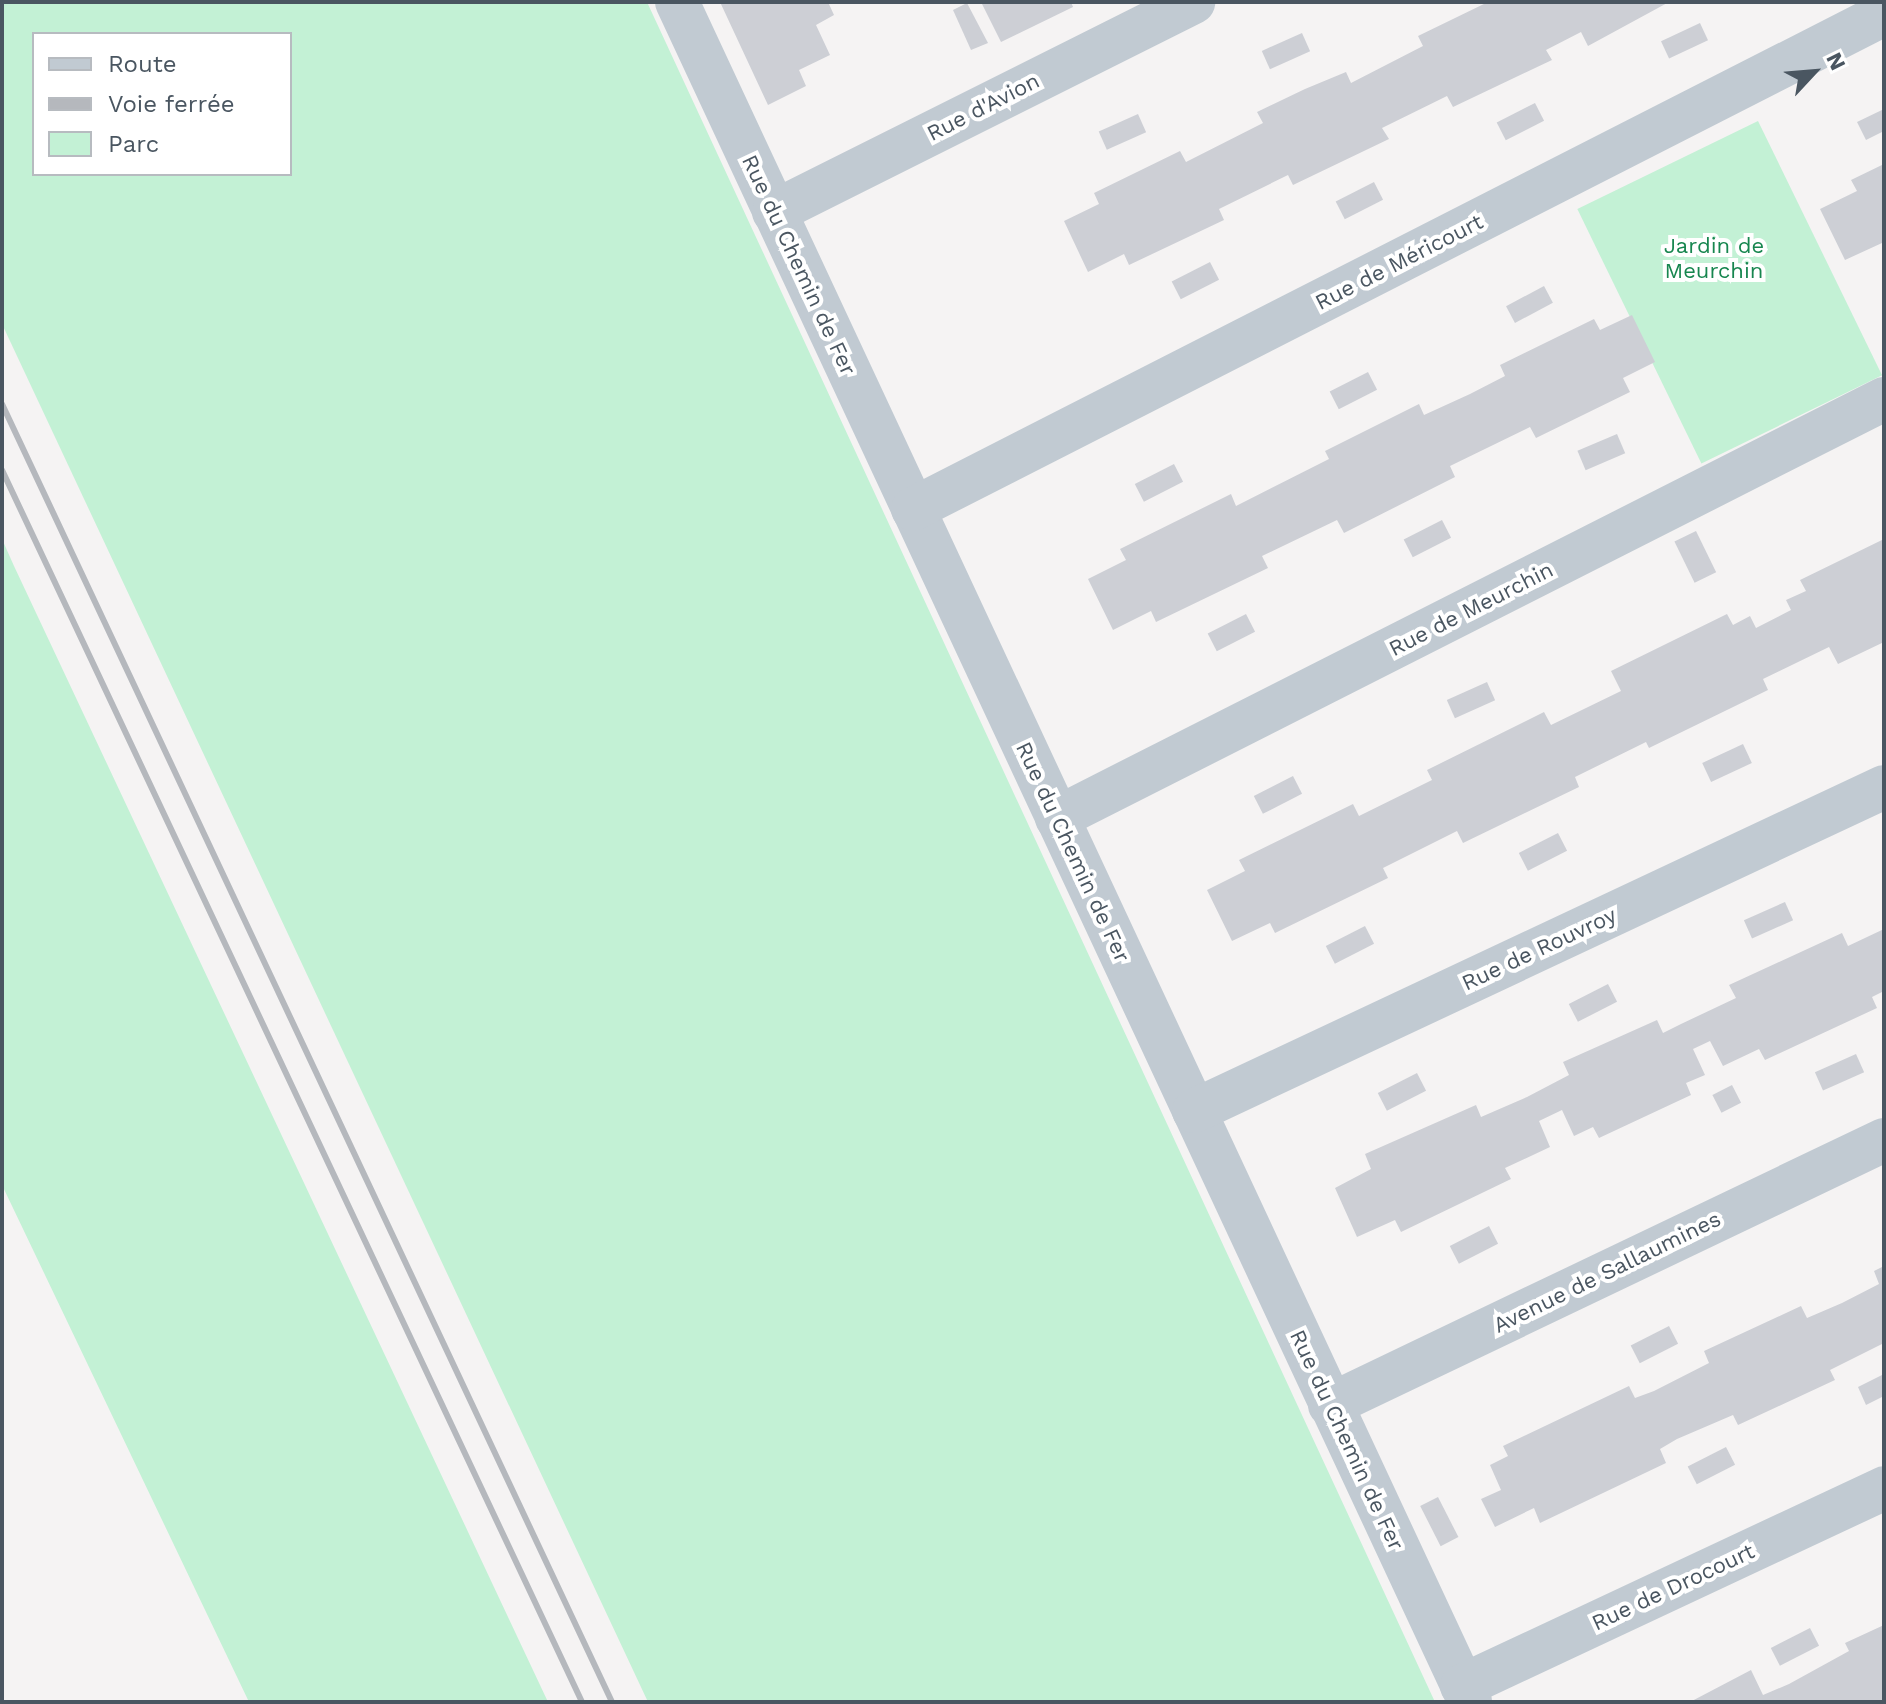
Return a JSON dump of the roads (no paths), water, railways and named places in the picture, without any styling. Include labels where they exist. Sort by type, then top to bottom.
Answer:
[{"type":"street","name":"Rue du Chemin de Fer","points":[[677,2],[1466,1694]]},
{"type":"street","name":"Rue d'Avion","points":[[774,212],[1193,2]]},
{"type":"street","name":"Rue de Méricourt","points":[[913,509],[1884,14]]},
{"type":"street","name":"Rue de Meurchin","points":[[1057,818],[1884,399]]},
{"type":"street","name":"Rue de Rouvroy","points":[[1194,1111],[1884,787]]},
{"type":"street","name":"Avenue de Sallaumines","points":[[1330,1405],[1884,1140]]},
{"type":"street","name":"Rue de Drocourt","points":[[1466,1694],[1884,1488]]},
{"type":"railway","points":[[2,404],[612,1702]]},
{"type":"railway","points":[[2,470],[582,1702]]},
{"type":"park label","name":"Jardin de Meurchin","points":[[1714,258]]}]
